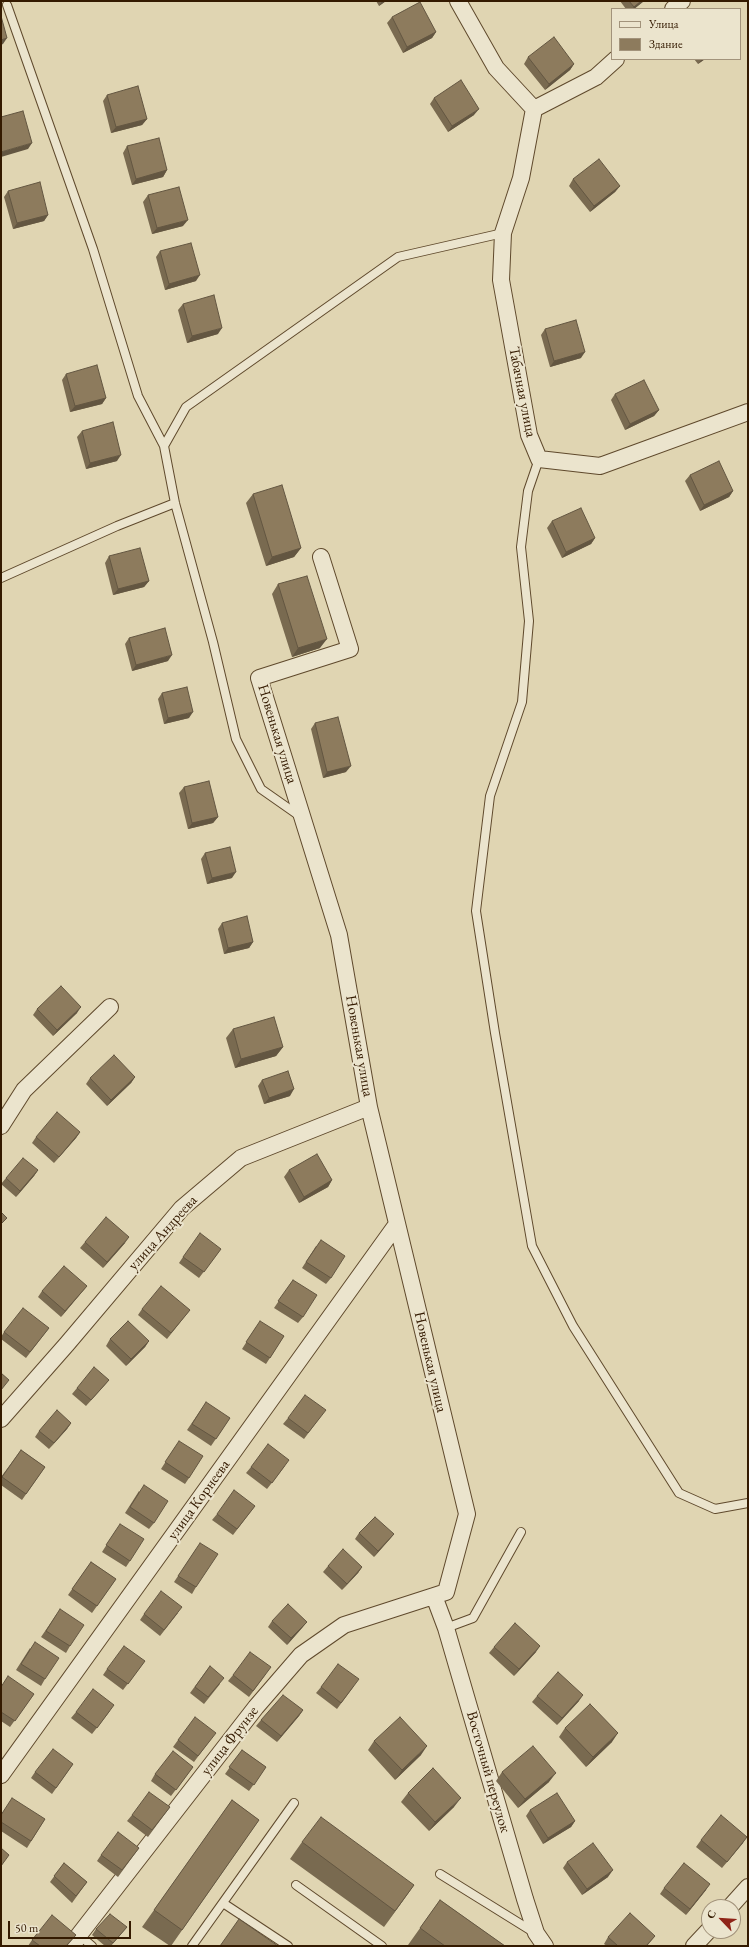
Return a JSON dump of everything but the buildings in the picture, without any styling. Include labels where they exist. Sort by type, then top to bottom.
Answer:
[{"type":"street","points":[[458,1],[496,68],[534,109],[596,76],[615,60]]},
{"type":"street","points":[[674,8],[682,1]]},
{"type":"street","name":"Табачная улица","points":[[534,109],[521,178],[503,233],[501,280],[528,435],[539,459]]},
{"type":"street","points":[[539,459],[600,466],[748,412]]},
{"type":"street","name":"Новенькая улица","points":[[321,557],[350,648],[259,678],[340,935],[369,1107],[467,1514],[446,1592],[434,1596]]},
{"type":"street","points":[[1,1126],[24,1090],[110,1007]]},
{"type":"street","name":"улица Андреева","points":[[1,1419],[67,1344],[182,1208],[229,1168],[241,1158],[369,1107]]},
{"type":"street","name":"улица Корнеева","points":[[1,1775],[398,1224]]},
{"type":"street","name":"Восточный переулок","points":[[434,1596],[446,1628],[536,1933],[545,1946]]},
{"type":"street","name":"улица Фрунзе","points":[[76,1941],[256,1706],[301,1655],[344,1625],[434,1596]]},
{"type":"street","points":[[737,1899],[748,1887]]},
{"type":"street","points":[[694,1946],[701,1939]]},
{"type":"lane","points":[[7,5],[93,249],[138,396],[164,446],[175,503],[213,642],[236,739],[261,789],[303,819]]},
{"type":"lane","points":[[164,446],[186,407],[398,257],[503,233]]},
{"type":"lane","points":[[539,459],[528,491],[521,547],[529,621],[522,702],[490,796],[476,911],[495,1033],[532,1246],[573,1326],[680,1493],[715,1509],[748,1503]]},
{"type":"lane","points":[[1,578],[117,526],[175,503]]},
{"type":"lane","points":[[446,1628],[473,1618],[521,1532]]},
{"type":"lane","points":[[192,1946],[294,1803]]},
{"type":"lane","points":[[440,1874],[536,1933]]},
{"type":"lane","points":[[296,1885],[382,1946]]},
{"type":"lane","points":[[223,1903],[288,1946]]},
{"type":"lane","points":[[366,1946],[371,1938]]},
{"type":"lane","points":[[76,1941],[92,1946]]}]
